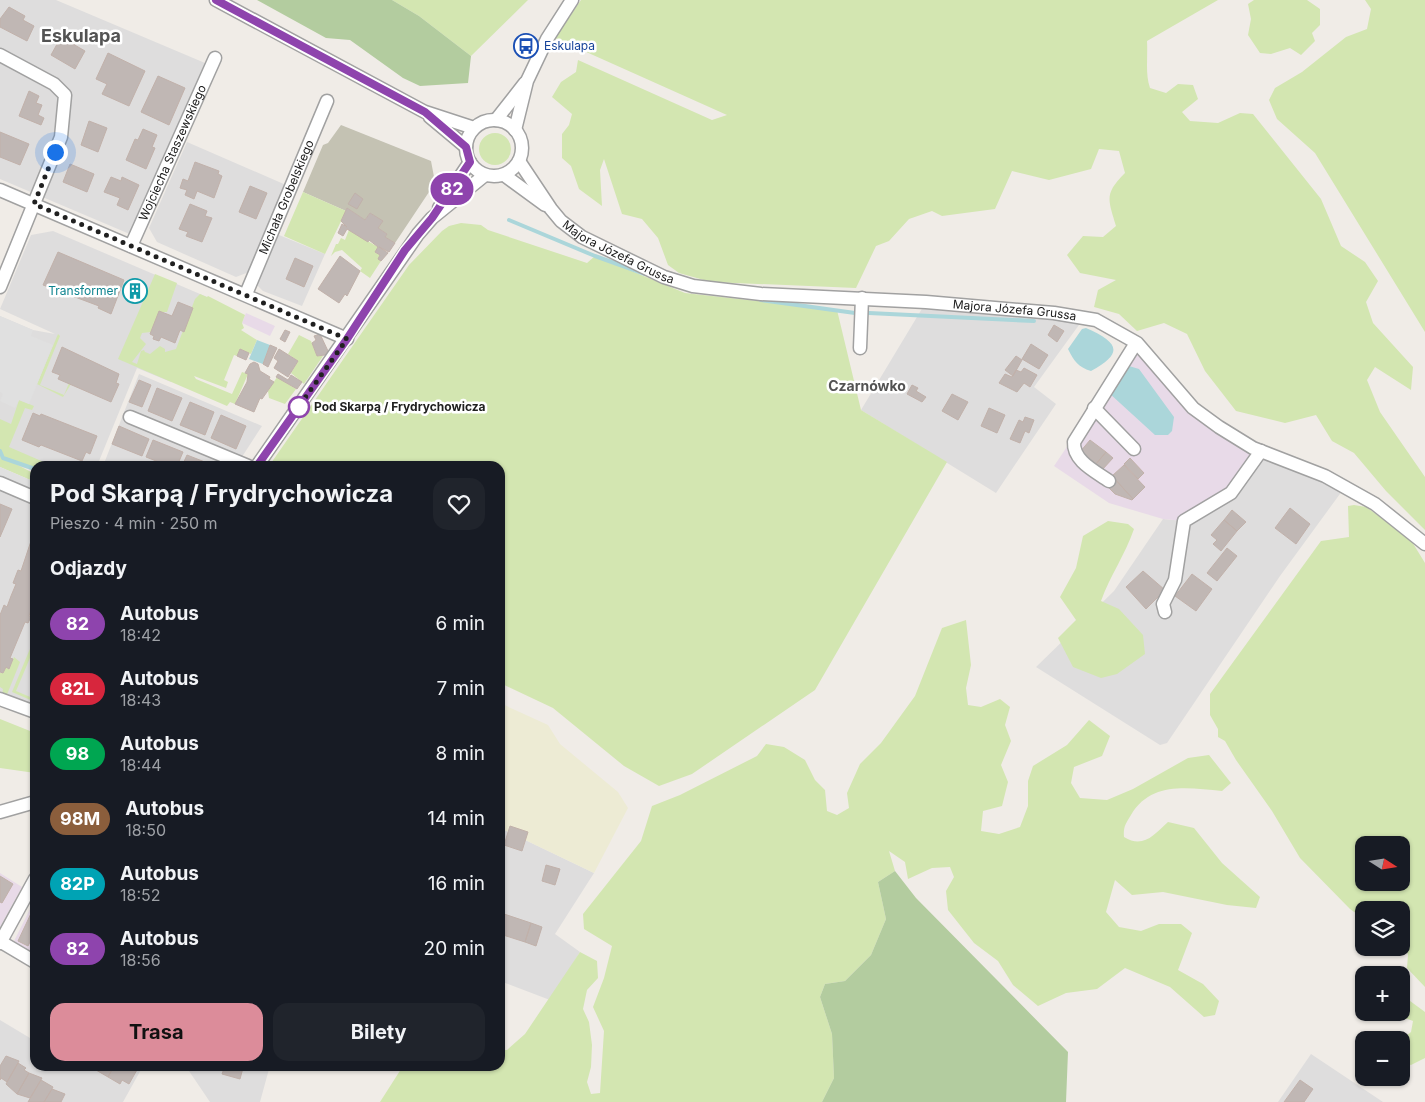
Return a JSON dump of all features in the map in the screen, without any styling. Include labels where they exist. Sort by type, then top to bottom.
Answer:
[{"type":"street","points":[[216,0],[425,112],[474,128]]},
{"type":"street","points":[[515,130],[527,81],[547,39],[572,0]]},
{"type":"street","points":[[0,55],[54,84],[65,95],[61,137],[0,287]]},
{"type":"street","name":"Wojciecha Staszewskiego","points":[[131,246],[215,58]]},
{"type":"street","points":[[496,120],[527,81]]},
{"type":"street","name":"Michała Grobelskiego","points":[[246,294],[327,101]]},
{"type":"street","points":[[425,112],[466,147]]},
{"type":"street","points":[[496,120],[504,122],[515,130],[522,142],[519,161],[515,167],[504,175],[485,175],[478,171],[470,162],[466,147],[469,135],[474,128],[480,124],[496,120]]},
{"type":"street","name":"Majora Józefa Grussa","points":[[519,161],[551,209],[562,221],[582,237],[664,277],[693,286],[761,294],[862,298],[1054,313],[1096,320],[1136,343],[1193,408],[1261,451],[1325,476],[1375,504],[1425,544]]},
{"type":"street","points":[[261,461],[347,339],[405,250],[432,218],[470,162]]},
{"type":"street","points":[[432,218],[485,175]]},
{"type":"street","name":"Majora Józefa Grussa","points":[[504,175],[551,209]]},
{"type":"street","points":[[0,190],[347,339]]},
{"type":"street","points":[[860,348],[862,298]]},
{"type":"street","points":[[1109,481],[1078,457],[1074,450],[1074,442],[1079,430],[1136,343]]},
{"type":"street","points":[[1094,408],[1134,449]]},
{"type":"street","points":[[130,417],[236,461]]},
{"type":"street","points":[[1165,612],[1163,604],[1175,580],[1184,521],[1231,493],[1261,451]]},
{"type":"street","points":[[0,483],[30,496]]},
{"type":"street","points":[[0,699],[30,710]]},
{"type":"street","points":[[0,812],[30,803]]},
{"type":"street","points":[[30,886],[5,920],[0,942],[30,959]]},
{"type":"shaded area","points":[[0,0],[56,0],[205,63],[132,235],[0,179]]},
{"type":"shaded area","points":[[341,125],[431,161],[435,182],[395,243],[385,237],[387,234],[378,228],[382,221],[370,213],[365,220],[347,208],[346,211],[303,192],[323,145],[328,143]]},
{"type":"shaded area","points":[[187,142],[286,185],[249,272],[236,277],[157,242],[149,228]]},
{"type":"shaded area","points":[[53,231],[207,297],[171,382],[137,368],[99,461],[30,461],[30,470],[0,461],[0,316],[33,330],[55,334],[0,309],[31,235]]},
{"type":"shaded area","points":[[279,235],[325,254],[302,306],[263,291],[257,285],[257,278],[271,245]]},
{"type":"shaded area","points":[[926,302],[1084,318],[1034,387],[1056,404],[996,493],[861,410]]},
{"type":"shaded area","points":[[246,313],[275,326],[270,336],[242,323]]},
{"type":"shaded area","points":[[0,316],[33,330],[31,336],[53,345],[29,404],[19,400],[15,408],[0,401],[3,394],[0,392]]},
{"type":"shaded area","points":[[1137,343],[1193,408],[1253,447],[1246,475],[1184,521],[1163,519],[1109,503],[1054,466]]},
{"type":"shaded area","points":[[139,374],[262,426],[239,461],[105,461]]},
{"type":"shaded area","points":[[1261,451],[1345,487],[1280,576],[1167,743],[1160,745],[1036,667],[1114,591],[1163,519],[1184,521]]},
{"type":"shaded area","points":[[0,467],[30,480],[30,489],[0,476]]},
{"type":"shaded area","points":[[0,483],[30,496],[30,710],[0,699]]},
{"type":"shaded area","points":[[505,705],[548,725],[560,744],[618,792],[628,808],[594,873],[505,830]]},
{"type":"shaded area","points":[[505,830],[594,873],[555,934],[580,952],[550,1000],[505,983]]},
{"type":"shaded area","points":[[0,873],[22,887],[0,927]]},
{"type":"shaded area","points":[[30,909],[30,951],[14,941]]},
{"type":"shaded area","points":[[0,1020],[30,1038],[30,1071],[140,1071],[123,1102],[0,1102]]},
{"type":"shaded area","points":[[1311,1054],[1355,1083],[1355,1086],[1359,1086],[1383,1102],[1278,1102]]},
{"type":"shaded area","points":[[189,1071],[268,1071],[260,1102],[210,1102]]},
{"type":"green space","points":[[257,0],[392,0],[419,16],[471,56],[468,83],[420,86],[403,78],[350,40],[326,38]]},
{"type":"green space","points":[[392,0],[528,0],[471,56],[419,16]]},
{"type":"green space","points":[[581,0],[1218,0],[1147,41],[1148,83],[1150,88],[1166,93],[1178,84],[1193,85],[1198,99],[1182,112],[1190,121],[1218,123],[1240,113],[1253,114],[1321,199],[1341,246],[1365,262],[1378,281],[1366,302],[1373,323],[1413,367],[1411,390],[1375,367],[1367,380],[1380,412],[1425,477],[1425,530],[1386,491],[1354,453],[1332,441],[1316,415],[1285,423],[1236,411],[1205,371],[1187,334],[1164,323],[1137,331],[1119,314],[1094,307],[1098,290],[1116,280],[1080,273],[1067,255],[1083,236],[1103,237],[1116,226],[1110,197],[1114,186],[1125,173],[1119,151],[1099,149],[1091,169],[1049,180],[1012,171],[995,209],[942,216],[932,211],[909,219],[889,241],[876,246],[856,288],[711,282],[679,273],[668,265],[658,238],[642,219],[622,214],[604,159],[600,170],[602,206],[579,189],[571,166],[562,158],[562,134],[569,125],[572,114],[552,97],[561,82],[576,72],[578,60],[712,120],[727,115],[555,38]]},
{"type":"green space","points":[[1254,0],[1307,0],[1320,9],[1320,25],[1312,33],[1315,41],[1301,55],[1290,48],[1271,54],[1260,53],[1248,35],[1251,19],[1248,4]]},
{"type":"green space","points":[[1365,0],[1425,0],[1425,332],[1315,153],[1277,119],[1269,100],[1275,88],[1302,72],[1346,37],[1367,29],[1371,9]]},
{"type":"green space","points":[[495,133],[507,137],[511,149],[507,161],[495,165],[483,161],[479,149],[483,137]]},
{"type":"green space","points":[[303,192],[346,211],[325,254],[284,236]]},
{"type":"green space","points":[[461,223],[481,225],[488,230],[587,263],[595,256],[685,293],[837,310],[861,410],[947,462],[815,690],[692,774],[659,786],[624,766],[553,708],[505,685],[505,461],[272,461],[409,265],[449,226]]},
{"type":"green space","points":[[349,230],[378,247],[375,252],[380,255],[379,259],[381,261],[370,278],[360,271],[362,268],[342,250],[335,252],[331,256],[336,244],[338,244],[341,238],[345,240]]},
{"type":"green space","points":[[155,274],[177,283],[167,312],[161,312],[151,332],[142,333],[140,338],[146,344],[132,362],[137,364],[141,351],[144,350],[150,354],[160,346],[165,349],[165,352],[176,349],[195,299],[200,294],[208,296],[245,315],[242,323],[244,328],[241,330],[257,340],[251,354],[240,349],[237,356],[234,355],[224,380],[228,382],[226,388],[194,376],[196,379],[232,394],[242,372],[248,374],[235,404],[230,402],[227,406],[118,359]]},
{"type":"green space","points":[[58,334],[60,336],[40,385],[64,395],[69,383],[71,384],[63,397],[37,384]]},
{"type":"green space","points":[[299,335],[311,341],[317,356],[323,356],[304,384],[291,373],[298,361],[288,354]]},
{"type":"green space","points":[[277,377],[296,389],[285,404],[269,398],[268,391]]},
{"type":"green space","points":[[19,400],[34,406],[32,410],[25,408],[9,447],[41,461],[30,461],[30,466],[6,459],[30,471],[30,480],[0,467],[0,419],[11,424]]},
{"type":"green space","points":[[1348,506],[1366,507],[1409,537],[1425,563],[1425,987],[1410,971],[1410,966],[1407,966],[1408,956],[1410,956],[1410,901],[1355,901],[1355,913],[1350,909],[1300,858],[1272,811],[1225,741],[1218,737],[1218,729],[1210,715],[1210,694],[1321,541],[1349,537]]},
{"type":"green space","points":[[1108,521],[1128,524],[1134,529],[1101,601],[1119,609],[1143,635],[1145,654],[1117,674],[1101,678],[1073,667],[1058,638],[1076,620],[1060,597],[1076,568],[1083,536]]},
{"type":"green space","points":[[966,620],[971,665],[966,688],[968,705],[981,707],[1000,699],[1010,707],[1005,725],[1011,741],[1001,765],[1008,782],[1002,806],[983,811],[981,831],[999,834],[1020,827],[1028,806],[1028,781],[1033,766],[1067,745],[1089,720],[1110,736],[1102,756],[1074,767],[1071,783],[1080,798],[1107,800],[1133,789],[1188,758],[1209,755],[1231,783],[1222,791],[1184,788],[1171,789],[1149,796],[1139,804],[1129,818],[1124,828],[1124,837],[1137,842],[1143,841],[1153,836],[1168,822],[1194,828],[1222,863],[1260,897],[1256,908],[1227,905],[1163,892],[1132,895],[1115,880],[1106,912],[1119,927],[1141,931],[1159,924],[1181,924],[1192,933],[1178,970],[1203,984],[1219,1001],[1215,1015],[1204,1017],[1170,987],[1125,968],[1097,989],[1066,993],[1038,1006],[1013,985],[998,961],[974,943],[948,910],[946,891],[954,877],[950,867],[932,868],[908,879],[905,862],[889,851],[895,871],[878,882],[886,919],[871,955],[845,981],[825,984],[820,997],[832,1034],[834,1078],[822,1102],[380,1102],[400,1071],[505,1071],[505,1050],[525,1034],[580,952],[597,961],[598,978],[587,990],[583,1009],[589,1022],[592,1045],[591,1067],[587,1082],[591,1094],[600,1093],[604,1031],[593,1007],[604,978],[612,946],[584,929],[583,914],[641,841],[652,806],[680,795],[757,756],[766,744],[784,747],[805,760],[815,780],[825,790],[827,811],[837,815],[849,808],[847,793],[860,764],[881,743],[915,696],[942,628]]},
{"type":"green space","points":[[30,649],[30,658],[16,691],[30,697],[30,700],[12,692]]},
{"type":"green space","points":[[14,657],[20,662],[6,697],[2,695],[3,689],[0,687],[0,673],[3,673],[6,667],[9,669]]},
{"type":"green space","points":[[0,719],[30,731],[30,772],[0,768]]},
{"type":"green space","points":[[895,871],[916,898],[1068,1052],[1066,1102],[822,1102],[834,1078],[832,1034],[820,997],[825,984],[845,981],[871,955],[886,919],[878,882]]},
{"type":"green space","points":[[1410,1001],[1425,1012],[1425,1058],[1411,1065],[1410,1033],[1413,1021],[1410,1020]]},
{"type":"water","points":[[1086,328],[1105,338],[1111,343],[1113,348],[1113,353],[1109,359],[1091,371],[1077,363],[1068,349],[1082,329]]},
{"type":"water","points":[[257,340],[270,345],[263,364],[249,359]]},
{"type":"water","points":[[1129,366],[1139,369],[1174,417],[1172,431],[1168,435],[1155,435],[1109,393]]},
{"type":"building","points":[[9,7],[25,16],[23,20],[34,26],[27,41],[0,27],[0,19]]},
{"type":"building","points":[[61,37],[85,51],[75,69],[51,55]]},
{"type":"building","points":[[108,53],[145,71],[129,106],[102,94],[107,84],[96,79]]},
{"type":"building","points":[[158,76],[185,88],[169,125],[141,112]]},
{"type":"building","points":[[29,91],[39,96],[36,103],[42,105],[38,115],[44,118],[41,125],[19,116]]},
{"type":"building","points":[[89,121],[107,128],[98,152],[81,145]]},
{"type":"building","points":[[143,129],[157,135],[152,147],[155,148],[146,169],[126,160],[135,139],[138,140]]},
{"type":"building","points":[[0,132],[29,144],[20,165],[0,157]]},
{"type":"building","points":[[195,162],[219,171],[218,174],[222,176],[214,198],[197,191],[194,199],[185,195],[187,190],[180,188],[183,179],[188,181]]},
{"type":"building","points":[[70,164],[94,174],[87,192],[63,182]]},
{"type":"building","points":[[111,177],[121,181],[122,177],[139,185],[128,210],[117,205],[120,198],[104,192]]},
{"type":"building","points":[[250,186],[267,193],[256,219],[239,212]]},
{"type":"building","points":[[355,193],[363,199],[357,209],[348,204]]},
{"type":"building","points":[[190,204],[207,211],[205,216],[212,218],[202,242],[186,236],[188,232],[179,229]]},
{"type":"building","points":[[347,208],[365,220],[370,213],[383,221],[378,228],[387,234],[385,237],[395,243],[389,252],[379,247],[388,253],[381,261],[378,259],[380,255],[375,252],[378,247],[369,240],[368,242],[347,229],[343,236],[338,233],[342,224],[347,227],[341,221]]},
{"type":"building","points":[[58,252],[124,280],[111,314],[98,308],[99,306],[43,285]]},
{"type":"building","points":[[340,256],[360,271],[347,296],[345,294],[339,303],[318,289]]},
{"type":"building","points":[[295,258],[313,266],[304,287],[286,279]]},
{"type":"building","points":[[178,302],[193,308],[184,332],[180,330],[175,343],[161,337],[159,341],[153,339],[154,336],[150,334],[159,311],[172,316]]},
{"type":"building","points":[[1054,325],[1064,331],[1057,342],[1048,335]]},
{"type":"building","points":[[285,330],[290,332],[285,342],[280,339]]},
{"type":"building","points":[[320,334],[328,351],[325,355],[317,356],[312,343],[316,340],[314,336]]},
{"type":"building","points":[[1031,344],[1048,355],[1039,369],[1022,359]]},
{"type":"building","points":[[270,345],[277,348],[268,367],[263,364]]},
{"type":"building","points":[[62,347],[119,374],[116,383],[119,384],[111,402],[58,379],[60,375],[52,372]]},
{"type":"building","points":[[240,349],[249,353],[246,360],[237,356]]},
{"type":"building","points":[[279,349],[298,361],[288,377],[274,368],[278,361],[274,358]]},
{"type":"building","points":[[1016,356],[1022,360],[1013,376],[1005,370]]},
{"type":"building","points":[[254,362],[258,364],[260,371],[274,382],[262,399],[260,398],[254,412],[235,404],[247,382],[248,374],[245,373],[250,364]]},
{"type":"building","points":[[1024,368],[1037,375],[1030,387],[1024,383],[1017,392],[999,383],[1005,374],[1012,377],[1016,370],[1021,372]]},
{"type":"building","points":[[278,374],[288,380],[291,375],[302,382],[297,389],[276,377]]},
{"type":"building","points":[[139,380],[151,385],[142,407],[129,402]]},
{"type":"building","points":[[912,385],[918,388],[916,391],[926,397],[922,402],[907,394]]},
{"type":"building","points":[[157,388],[182,398],[172,421],[148,411]]},
{"type":"building","points":[[952,394],[968,402],[958,420],[942,411]]},
{"type":"building","points":[[190,402],[214,412],[205,435],[180,425]]},
{"type":"building","points":[[989,408],[1005,415],[997,433],[981,426]]},
{"type":"building","points":[[33,413],[40,416],[41,414],[97,436],[90,454],[86,452],[82,461],[41,445],[39,447],[22,440]]},
{"type":"building","points":[[221,415],[246,426],[236,449],[211,438]]},
{"type":"building","points":[[1025,417],[1034,420],[1029,433],[1025,431],[1020,443],[1010,439],[1019,420],[1023,422]]},
{"type":"building","points":[[119,426],[149,439],[142,456],[112,444]]},
{"type":"building","points":[[153,440],[183,452],[179,461],[156,461],[146,457]]},
{"type":"building","points":[[1090,440],[1106,452],[1096,464],[1080,452]]},
{"type":"building","points":[[1106,452],[1113,458],[1102,470],[1096,464]]},
{"type":"building","points":[[187,455],[202,461],[184,461]]},
{"type":"building","points":[[1130,458],[1144,473],[1138,479],[1124,464]]},
{"type":"building","points":[[1124,465],[1145,487],[1133,499],[1112,476]]},
{"type":"building","points":[[1115,479],[1132,500],[1115,494],[1108,487]]},
{"type":"building","points":[[0,504],[12,509],[0,537]]},
{"type":"building","points":[[1290,508],[1310,524],[1296,544],[1275,528]]},
{"type":"building","points":[[1232,510],[1246,522],[1237,531],[1224,520]]},
{"type":"building","points":[[1224,520],[1237,531],[1221,551],[1213,544],[1217,540],[1211,535]]},
{"type":"building","points":[[30,544],[30,619],[28,623],[25,622],[10,658],[13,659],[9,669],[6,667],[3,673],[0,672],[0,615],[4,605],[7,607],[16,584],[13,583],[18,570],[21,571]]},
{"type":"building","points":[[1227,548],[1237,556],[1217,581],[1207,573]]},
{"type":"building","points":[[1143,571],[1165,590],[1146,609],[1126,587]]},
{"type":"building","points":[[1192,574],[1212,589],[1196,611],[1175,596]]},
{"type":"building","points":[[510,826],[528,832],[522,851],[505,845]]},
{"type":"building","points":[[546,865],[560,869],[555,885],[542,881]]},
{"type":"building","points":[[0,876],[13,884],[2,903],[0,902]]},
{"type":"building","points":[[505,914],[531,923],[525,942],[505,936]]},
{"type":"building","points":[[30,916],[30,942],[28,946],[18,941]]},
{"type":"building","points":[[531,923],[542,927],[536,946],[525,942]]},
{"type":"building","points":[[6,1056],[19,1061],[7,1082],[1,1078],[0,1080],[0,1066]]},
{"type":"building","points":[[18,1063],[26,1068],[24,1070],[29,1073],[17,1094],[6,1084]]},
{"type":"building","points":[[98,1071],[111,1071],[108,1077]]},
{"type":"building","points":[[111,1071],[136,1071],[129,1084],[122,1080],[120,1084],[108,1077]]},
{"type":"building","points":[[223,1071],[242,1071],[240,1079],[222,1074]]},
{"type":"building","points":[[29,1073],[42,1078],[30,1098],[17,1094]]},
{"type":"building","points":[[41,1080],[53,1087],[44,1102],[28,1102]]},
{"type":"building","points":[[1300,1080],[1313,1089],[1304,1102],[1284,1102]]},
{"type":"building","points":[[52,1089],[65,1094],[61,1102],[44,1102]]},
{"type":"waterway","points":[[509,220],[595,256],[645,274]]},
{"type":"waterway","points":[[761,300],[855,313]]},
{"type":"waterway","points":[[869,313],[1034,321]]},
{"type":"waterway","points":[[0,451],[3,458],[30,467]]},
{"type":"bus line","name":"82","points":[[216,0],[425,112],[466,147],[467,158],[470,162],[432,218],[405,250],[347,339],[261,461]]},
{"type":"place","name":"Eskulapa","points":[[526,46]]},
{"type":"place","name":"Transformer","points":[[135,291]]},
{"type":"place","name":"Pod Skarpą / Frydrychowicza","points":[[299,407]]},
{"type":"district","name":"Eskulapa","points":[[81,36]]},
{"type":"district","name":"Czarnówko","points":[[867,386]]},
{"type":"route","points":[[55,152],[34,204],[347,339],[297,409],[299,407]]}]
